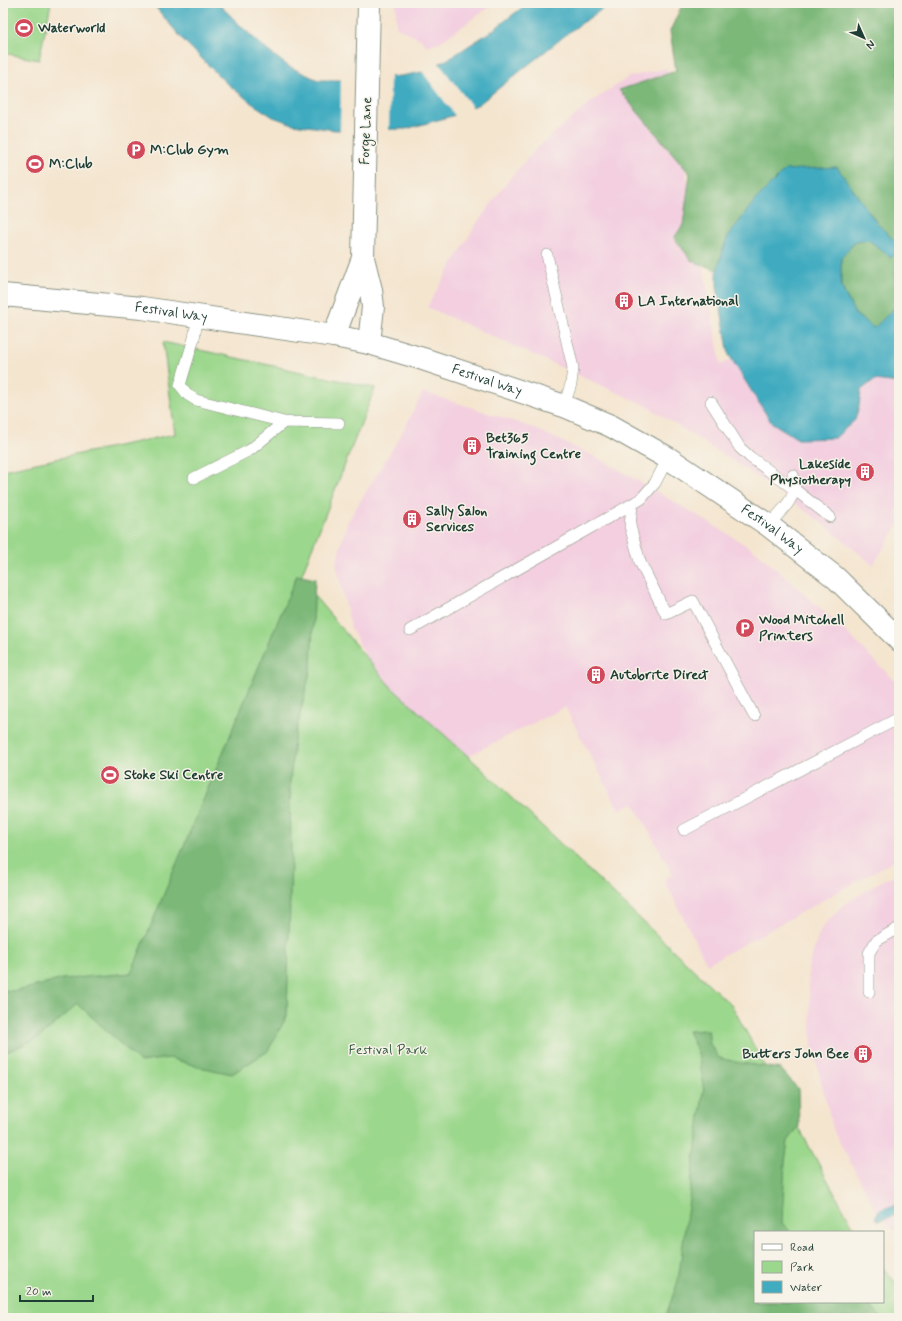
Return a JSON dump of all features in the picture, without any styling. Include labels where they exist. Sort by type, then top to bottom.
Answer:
[{"type":"main road","name":"Forge Lane","points":[[369,3],[363,258],[371,290],[373,307],[369,344]]},
{"type":"main road","name":"Forge Lane","points":[[334,336],[363,258]]},
{"type":"main road","name":"Festival Way","points":[[3,295],[142,308],[334,336],[423,359],[564,406],[611,426],[668,458],[768,525],[836,578],[899,640]]},
{"type":"lane","points":[[546,255],[573,368],[571,384],[564,406]]},
{"type":"lane","points":[[198,316],[194,338],[180,385],[188,395],[196,400],[284,422],[339,423]]},
{"type":"lane","points":[[711,402],[740,448],[830,517]]},
{"type":"lane","points":[[194,478],[250,450],[284,422]]},
{"type":"lane","points":[[410,630],[641,500],[655,483],[668,458]]},
{"type":"lane","points":[[768,525],[785,508],[794,489],[795,482],[792,475]]},
{"type":"lane","points":[[632,505],[630,526],[640,562],[666,614],[693,600],[754,716]]},
{"type":"lane","points":[[684,830],[899,718]]},
{"type":"lane","points":[[869,992],[869,953],[876,941],[899,928]]},
{"type":"shaded area","points":[[396,3],[495,3],[440,42],[426,46],[422,40],[396,27]]},
{"type":"shaded area","name":"LA International","points":[[667,68],[721,365],[732,359],[771,422],[859,406],[861,390],[874,380],[899,383],[899,504],[897,514],[899,524],[873,565],[822,523],[755,475],[645,405],[427,307],[477,223],[511,177],[537,148],[591,102],[629,77]]},
{"type":"shaded area","points":[[423,392],[531,427],[602,460],[757,552],[839,625],[899,685],[899,858],[707,964],[664,880],[673,874],[633,803],[619,810],[565,707],[468,756],[391,687],[368,660],[351,628],[336,563],[347,523],[399,438]]},
{"type":"shaded area","points":[[899,873],[899,1235],[880,1217],[834,1132],[812,1046],[808,967],[821,929],[842,906],[876,884]]},
{"type":"green space","name":"Waterworld","points":[[3,3],[51,3],[39,60],[3,53]]},
{"type":"green space","points":[[683,3],[899,3],[899,245],[877,223],[837,168],[727,238],[717,270],[692,261],[674,238],[683,225],[690,174],[619,90],[676,71],[670,31]]},
{"type":"green space","points":[[869,240],[890,257],[899,251],[899,303],[874,328],[855,314],[841,286],[841,258],[855,242]]},
{"type":"green space","name":"Festival Park","points":[[163,342],[375,388],[300,579],[391,687],[468,756],[732,1006],[855,1231],[754,1231],[754,1303],[884,1303],[884,1269],[899,1286],[899,1318],[3,1318],[3,470],[175,434]]},
{"type":"green space","points":[[297,575],[315,579],[311,668],[294,740],[290,783],[291,859],[287,1016],[268,1051],[232,1074],[199,1067],[170,1058],[140,1062],[78,1004],[40,1037],[3,1053],[3,990],[16,991],[63,979],[131,973]]},
{"type":"green space","points":[[708,1030],[710,1044],[719,1058],[781,1069],[798,1089],[799,1126],[788,1141],[785,1162],[782,1223],[790,1231],[754,1231],[754,1303],[867,1303],[882,1318],[665,1318],[678,1281],[704,1086],[698,1053],[688,1031]]},
{"type":"water","points":[[152,3],[218,3],[268,51],[288,66],[318,80],[341,80],[401,76],[422,72],[450,58],[493,30],[528,3],[611,3],[572,30],[479,104],[452,116],[406,129],[335,130],[293,124],[273,117],[253,104],[225,82],[185,42]]},
{"type":"water","points":[[837,167],[877,223],[899,245],[899,251],[891,258],[869,240],[855,242],[841,258],[841,286],[855,314],[874,328],[899,303],[899,383],[874,380],[861,390],[855,420],[835,438],[798,439],[771,422],[729,355],[717,286],[717,270],[727,238],[755,200],[785,170]]},
{"type":"water","points":[[899,1204],[899,1214],[878,1221],[875,1218],[879,1210]]},
{"type":"pier","points":[[438,62],[474,109],[456,117],[421,70]]},
{"type":"pier","points":[[390,75],[389,131],[340,132],[341,78]]},
{"type":"place","name":"Waterworld","points":[[24,28]]},
{"type":"place","name":"M:Club Gym","points":[[136,150]]},
{"type":"place","name":"M:Club","points":[[35,164]]},
{"type":"place","name":"LA International","points":[[624,301]]},
{"type":"place","name":"Bet365 Training Centre","points":[[472,446]]},
{"type":"place","name":"Lakeside Physiotherapy","points":[[865,472]]},
{"type":"place","name":"Sally Salon Services","points":[[412,519]]},
{"type":"place","name":"Wood Mitchell Printers","points":[[745,628]]},
{"type":"place","name":"Autobrite Direct","points":[[596,675]]},
{"type":"place","name":"Stoke Ski Centre","points":[[110,775]]},
{"type":"place","name":"Butters John Bee","points":[[863,1054]]}]
